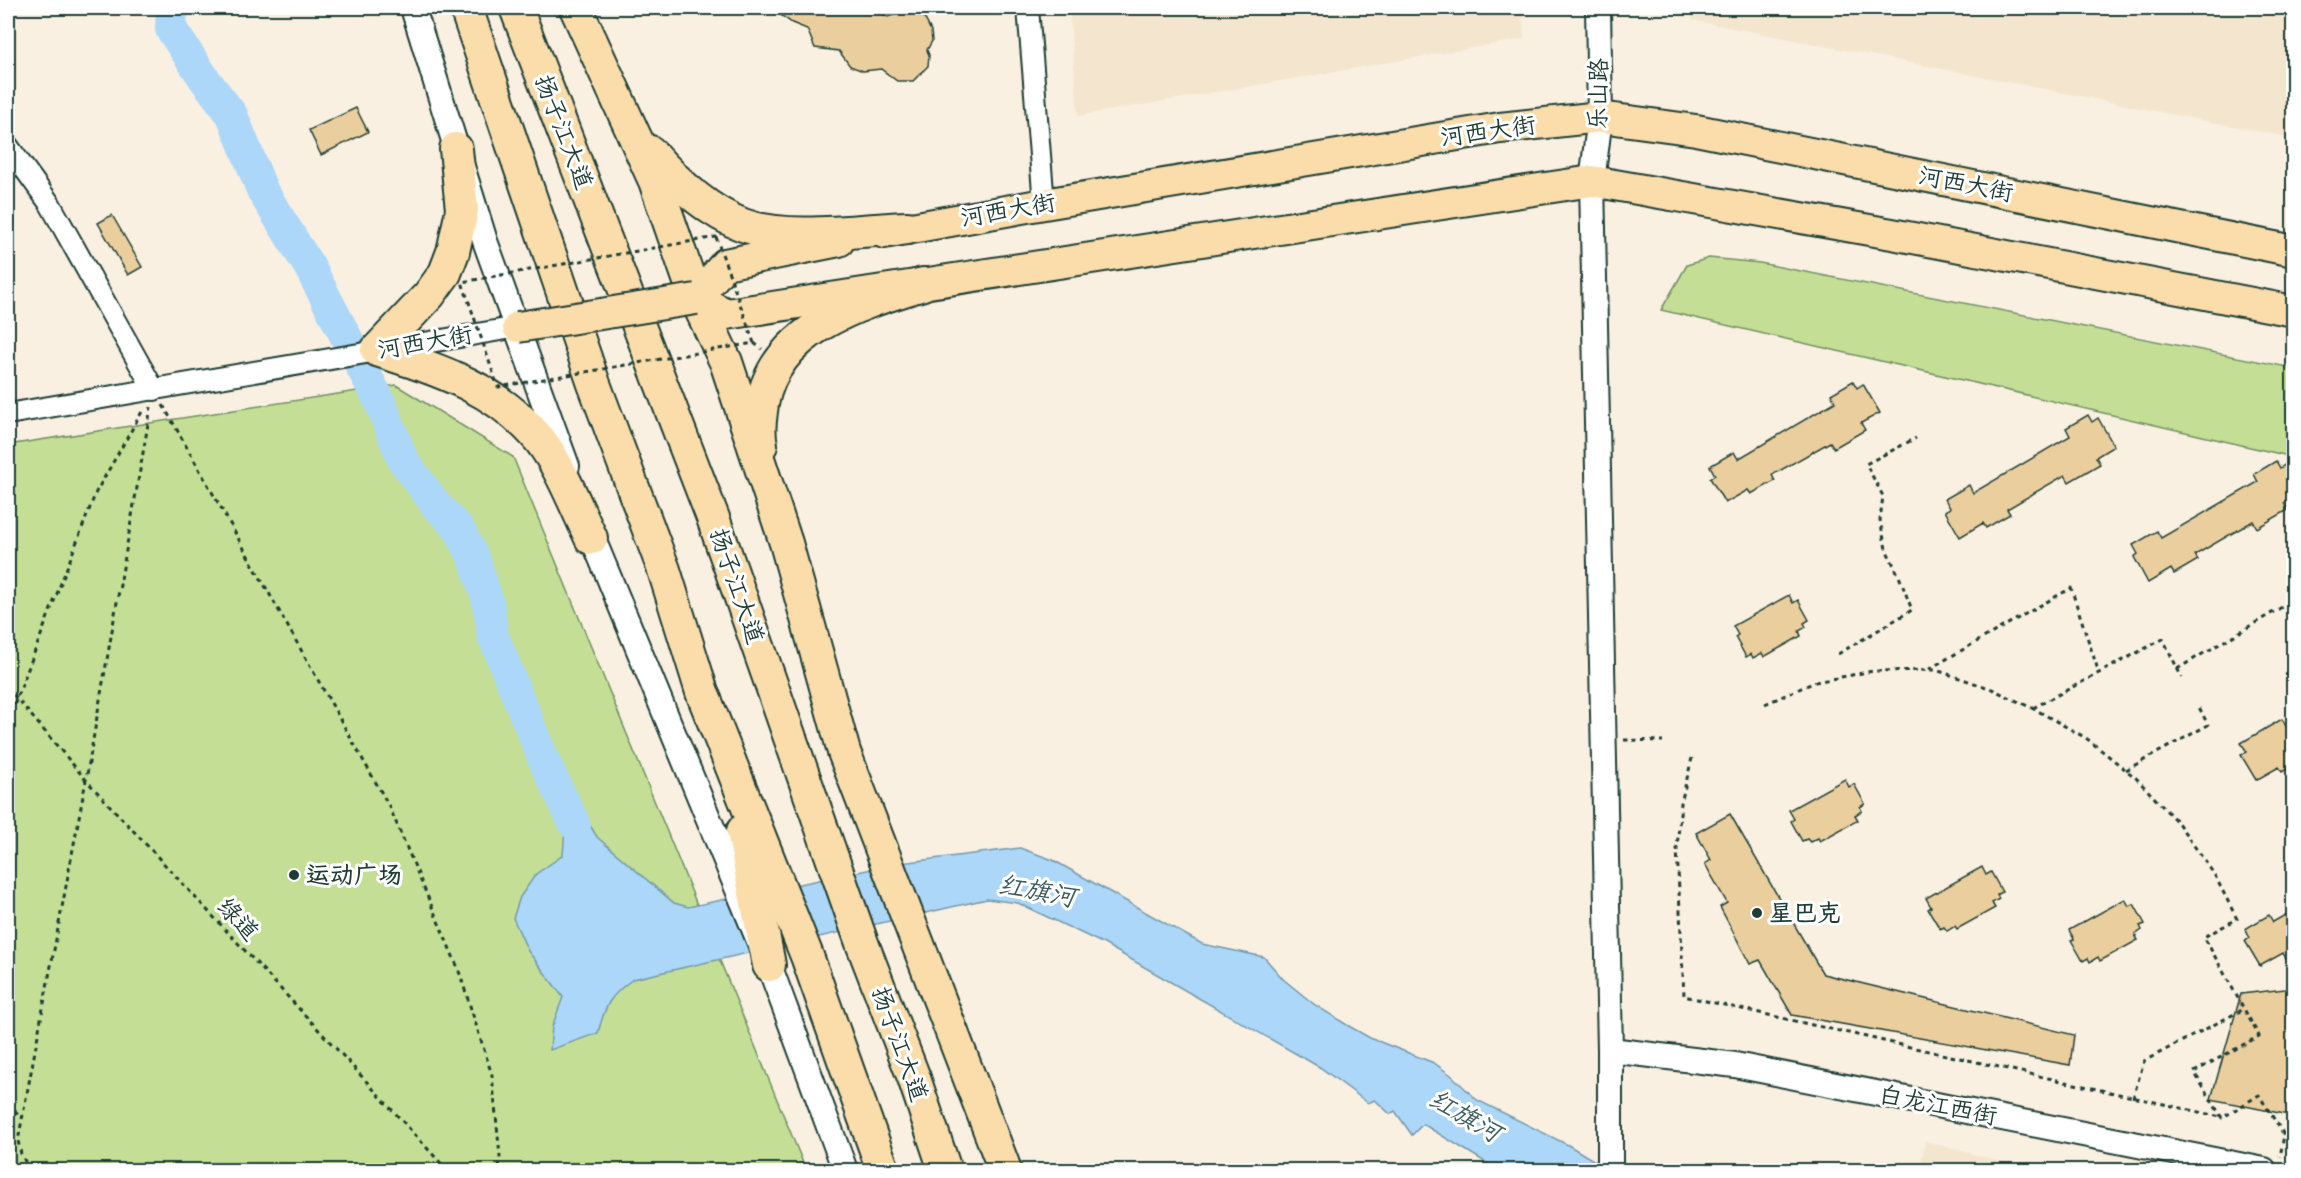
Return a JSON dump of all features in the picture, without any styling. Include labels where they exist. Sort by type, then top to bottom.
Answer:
[{"type":"highway","points":[[466,8],[594,384],[664,570],[702,692],[731,765],[770,965]]},
{"type":"highway","name":"扬子江大道","points":[[516,8],[713,518],[862,943],[914,1078],[945,1170]]},
{"type":"highway","points":[[576,8],[655,181],[696,299],[726,362],[786,543],[844,752],[1005,1170]]},
{"type":"highway","points":[[626,118],[674,180],[710,206],[743,225],[786,234],[907,228]]},
{"type":"highway","points":[[456,149],[462,210],[453,252],[445,273],[429,295],[377,350],[440,370],[480,391],[514,413],[541,442],[568,489],[591,538]]},
{"type":"highway","points":[[769,491],[758,429],[765,387],[775,368],[793,346],[815,328],[836,316],[873,300],[923,285]]},
{"type":"highway","points":[[754,879],[807,956],[883,1170]]},
{"type":"main road","name":"河西大街","points":[[518,327],[696,299],[725,264],[907,228],[1500,128],[1600,117],[1696,130],[2294,251]]},
{"type":"main road","points":[[696,299],[728,314],[1592,181],[1892,234],[2294,311]]},
{"type":"street","points":[[413,8],[485,241],[518,327],[591,538],[754,879]]},
{"type":"street","points":[[1028,8],[1044,204]]},
{"type":"street","name":"乐山路","points":[[1598,8],[1600,117],[1592,181],[1610,1050],[1610,1170]]},
{"type":"street","points":[[8,146],[51,204],[154,390]]},
{"type":"street","name":"河西大街","points":[[8,414],[518,327]]},
{"type":"street","points":[[770,965],[845,1170]]},
{"type":"street","name":"白龙江西街","points":[[1610,1050],[1735,1065],[2272,1166]]},
{"type":"path","points":[[8,721],[96,492],[154,390]]},
{"type":"path","points":[[30,1170],[21,1154],[18,1141],[86,780],[154,390]]},
{"type":"path","points":[[154,390],[389,806],[458,969],[492,1075],[500,1156],[499,1170]]},
{"type":"path","points":[[1838,654],[1912,610],[1886,549],[1880,520],[1883,496],[1866,464],[1916,438]]},
{"type":"path","points":[[1928,670],[2071,588],[2099,673]]},
{"type":"path","points":[[2177,669],[2294,600]]},
{"type":"path","points":[[2033,708],[2163,639],[2182,678]]},
{"type":"path","points":[[1765,704],[1815,682],[1873,671],[1936,670],[1992,689],[2033,708],[2086,738],[2126,770],[2178,823],[2214,874],[2237,919],[2204,937],[2259,1036],[2194,1072],[2222,1118]]},
{"type":"path","name":"绿道","points":[[8,688],[86,780],[447,1170]]},
{"type":"path","points":[[2126,770],[2208,725],[2199,707]]},
{"type":"path","points":[[1604,740],[1663,741]]},
{"type":"path","points":[[1692,758],[1681,804],[1677,848],[1683,996],[2222,1118],[2259,1095],[2284,1135],[2272,1166]]},
{"type":"path","points":[[2133,1098],[2144,1061],[2244,1009]]},
{"type":"path","points":[[8,1105],[23,1118]]},
{"type":"shaded area","points":[[1069,8],[1522,8],[1524,39],[1078,116]]},
{"type":"shaded area","points":[[1692,8],[2293,8],[2293,138],[1692,20]]},
{"type":"shaded area","points":[[1925,1141],[1985,1157],[2037,1170],[1920,1170]]},
{"type":"green space","points":[[1709,258],[1760,263],[2293,368],[2293,457],[1661,310],[1687,265]]},
{"type":"green space","points":[[396,385],[513,457],[806,1170],[8,1170],[8,445]]},
{"type":"water","name":"红旗河","points":[[566,785],[597,837],[674,903],[688,907],[901,863],[1020,848],[1053,860],[1202,944],[1264,957],[1283,979],[1315,1005],[1347,1025],[1370,1038],[1434,1063],[1451,1075],[1477,1100],[1568,1145],[1610,1170],[1498,1170],[1423,1124],[1412,1135],[1395,1111],[1390,1114],[1375,1100],[1368,1103],[1321,1068],[1104,944],[1018,903],[987,899],[633,979],[609,1002],[598,1033],[550,1050],[552,1027],[563,997],[528,951],[513,918],[520,897],[536,874],[563,855],[565,828],[548,789]]},
{"type":"building","points":[[771,8],[874,8],[888,17],[906,10],[916,12],[924,17],[931,31],[932,41],[927,50],[928,66],[913,81],[897,81],[881,69],[863,71],[850,66],[839,51],[815,48],[807,29],[792,23]]},
{"type":"building","points":[[356,108],[368,132],[321,155],[309,130]]},
{"type":"building","points":[[112,215],[142,267],[128,275],[98,223]]},
{"type":"building","points":[[1853,381],[1857,388],[1863,384],[1880,413],[1861,423],[1865,430],[1834,448],[1830,442],[1772,475],[1775,481],[1751,494],[1748,490],[1725,503],[1710,478],[1715,475],[1710,466],[1734,452],[1738,459],[1835,402],[1831,394]]},
{"type":"building","points":[[2088,415],[2092,422],[2098,418],[2114,446],[2096,457],[2100,464],[2069,482],[2065,475],[2007,509],[2010,514],[1986,528],[1983,523],[1960,537],[1945,511],[1950,508],[1945,499],[1969,485],[1973,493],[2070,436],[2066,428]]},
{"type":"building","points":[[2276,461],[2280,468],[2286,464],[2294,476],[2294,498],[2284,503],[2288,510],[2257,528],[2253,521],[2195,555],[2198,560],[2174,574],[2171,569],[2148,583],[2134,557],[2138,554],[2133,545],[2157,531],[2161,538],[2258,482],[2254,474]]},
{"type":"building","points":[[1789,595],[1793,603],[1798,600],[1809,620],[1804,623],[1806,627],[1799,631],[1801,636],[1764,657],[1762,653],[1753,658],[1751,654],[1746,657],[1735,637],[1738,635],[1733,626]]},
{"type":"building","points":[[2282,719],[2286,726],[2294,722],[2294,765],[2282,772],[2279,767],[2256,780],[2241,755],[2247,752],[2241,743]]},
{"type":"building","points":[[1845,779],[1849,787],[1854,784],[1865,804],[1860,807],[1862,811],[1855,815],[1858,820],[1820,841],[1818,838],[1810,842],[1807,839],[1802,841],[1791,821],[1794,819],[1789,810]]},
{"type":"building","points":[[1730,814],[1823,974],[2074,1035],[2070,1065],[1792,1015],[1760,960],[1750,964],[1720,907],[1727,903],[1705,864],[1711,860],[1696,833]]},
{"type":"building","points":[[1982,867],[1986,875],[1991,872],[2002,892],[1997,895],[1999,899],[1992,903],[1995,908],[1957,929],[1955,926],[1947,931],[1944,927],[1940,929],[1928,909],[1931,907],[1926,898]]},
{"type":"building","points":[[2125,899],[2129,906],[2134,904],[2145,924],[2140,926],[2142,930],[2135,935],[2138,940],[2100,961],[2098,957],[2090,962],[2088,958],[2083,961],[2071,940],[2074,939],[2069,930]]},
{"type":"building","points":[[2294,910],[2294,972],[2283,953],[2260,966],[2245,941],[2250,938],[2245,929],[2269,915],[2273,922]]},
{"type":"building","points":[[2294,988],[2294,1116],[2211,1099],[2241,994]]},
{"type":"waterway","points":[[172,8],[171,29],[232,115],[263,192],[309,266],[380,402],[403,460],[436,505],[459,529],[475,561],[488,602],[493,636],[545,763],[575,825]]},
{"type":"place","name":"运动广场","points":[[294,875]]},
{"type":"place","name":"星巴克","points":[[1757,913]]}]
